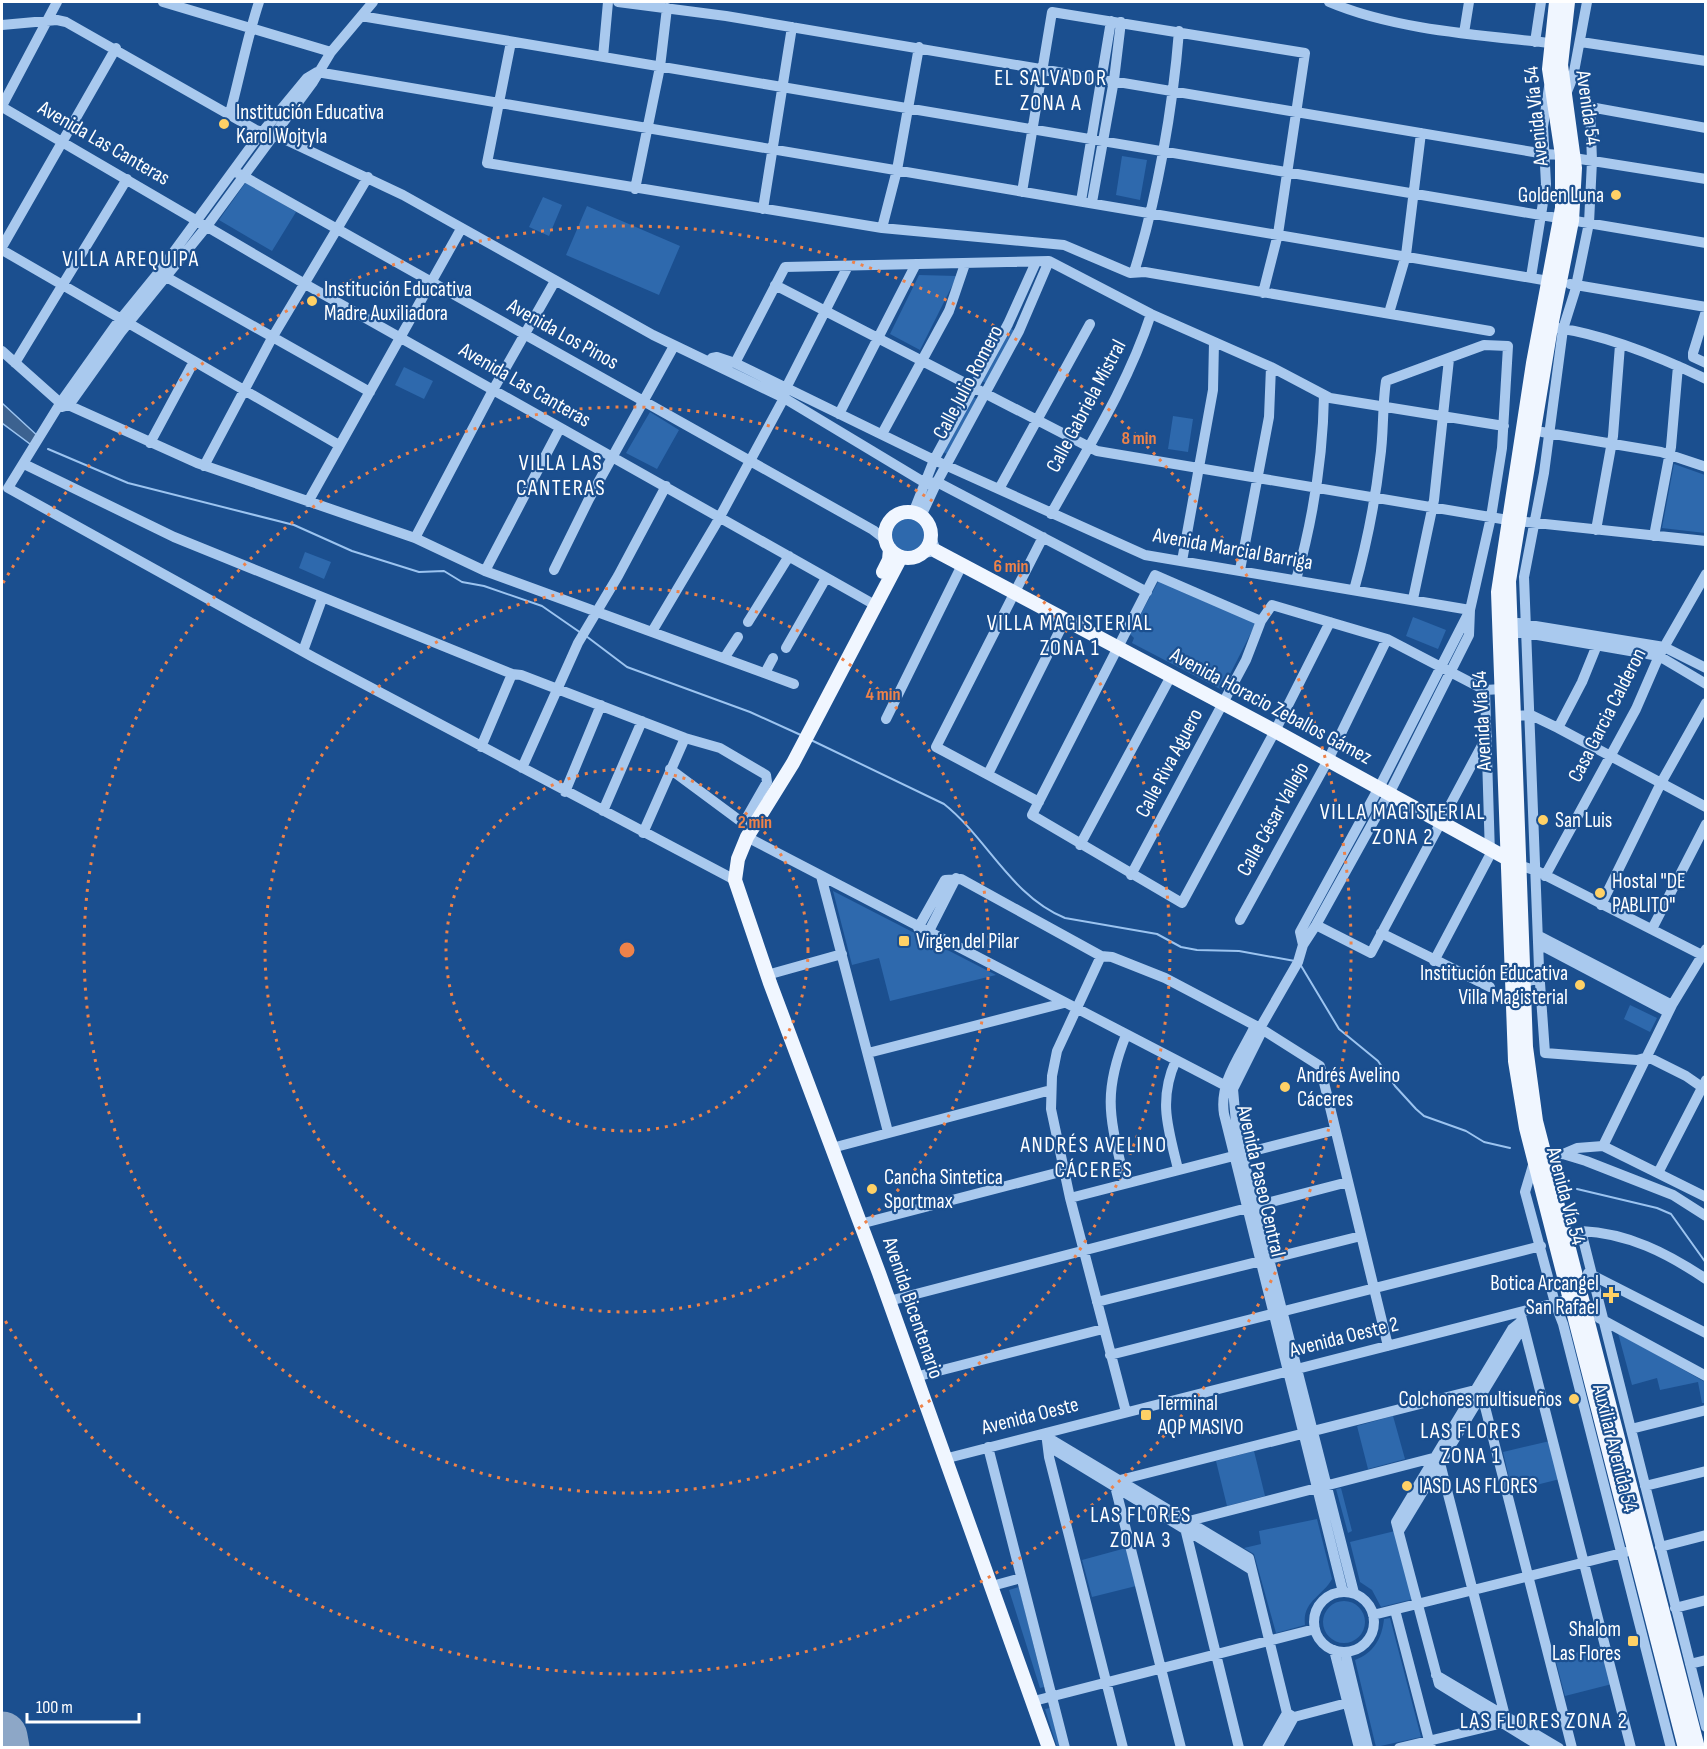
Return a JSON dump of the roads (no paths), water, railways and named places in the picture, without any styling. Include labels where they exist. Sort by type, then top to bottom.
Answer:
[{"type":"main road","name":"Avenida Vía 54","points":[[1556,2],[1550,43],[1550,81],[1568,156]]},
{"type":"main road","name":"Avenida 54","points":[[1566,220],[1568,156],[1562,49],[1568,2]]},
{"type":"main road","name":"Avenida Vía 54","points":[[1566,220],[1555,281],[1533,363],[1520,522],[1498,592],[1502,689],[1530,1086],[1540,1159],[1574,1265],[1582,1320],[1641,1550],[1685,1748]]},
{"type":"main road","name":"Avenida Vía 54","points":[[1555,281],[1557,328],[1541,432],[1509,581],[1509,628],[1515,716],[1515,1061],[1540,1159],[1571,1299],[1582,1320]]},
{"type":"main road","points":[[871,603],[889,560],[884,537],[896,516],[908,513],[925,520],[931,537],[929,552],[916,557],[901,557],[884,537]]},
{"type":"main road","name":"Avenida Horacio Zeballos Gámez","points":[[929,552],[962,565],[1120,648],[1328,759],[1514,863]]},
{"type":"main road","points":[[735,880],[738,859],[749,833],[783,780],[829,690],[829,679],[871,603],[901,557]]},
{"type":"main road","name":"Avenida Bicentenario","points":[[735,880],[767,975],[889,1301],[944,1459],[993,1586],[1049,1748]]},
{"type":"main road","points":[[1641,1550],[1698,1748]]},
{"type":"street","points":[[2,106],[57,2]]},
{"type":"street","points":[[163,2],[194,6],[250,29],[331,52]]},
{"type":"street","points":[[230,113],[249,42],[250,29],[260,2]]},
{"type":"street","points":[[373,2],[317,72],[307,78],[202,223],[124,322],[63,405],[8,488],[481,747],[735,880]]},
{"type":"street","points":[[603,57],[608,2]]},
{"type":"street","points":[[618,2],[918,47],[1545,154],[1706,179]]},
{"type":"street","points":[[1464,33],[1468,2]]},
{"type":"street","points":[[1535,42],[1541,2]]},
{"type":"street","points":[[1564,98],[1573,77],[1587,2]]},
{"type":"street","points":[[1334,3],[1371,16],[1464,33],[1550,43]]},
{"type":"street","points":[[635,189],[660,67],[667,8]]},
{"type":"street","points":[[1022,192],[1052,12],[1305,53],[1278,234],[1263,293]]},
{"type":"street","points":[[361,16],[1706,243]]},
{"type":"street","points":[[2,25],[48,21],[66,22],[116,48],[256,130],[268,133],[368,177],[674,346],[785,393]]},
{"type":"street","points":[[1086,202],[1098,141],[1116,21]]},
{"type":"street","points":[[763,209],[792,27]]},
{"type":"street","points":[[1134,272],[1151,213],[1172,90],[1179,31]]},
{"type":"street","points":[[512,42],[487,164],[882,228],[1064,245],[1134,272],[1490,331]]},
{"type":"street","points":[[1581,42],[1706,61]]},
{"type":"street","points":[[882,228],[897,170],[918,47]]},
{"type":"street","points":[[116,48],[3,243],[63,287],[339,445]]},
{"type":"street","points":[[317,72],[1406,255],[1706,309],[1693,353],[1693,357],[1706,363]]},
{"type":"street","points":[[1531,277],[1546,184],[1543,127],[1550,81]]},
{"type":"street","name":"Avenida Las Canteras","points":[[2,106],[305,284],[612,458],[721,516],[871,603]]},
{"type":"street","points":[[1706,128],[1590,107],[1592,161],[1589,224],[1576,285],[1557,328],[1620,345],[1706,379]]},
{"type":"street","points":[[1389,313],[1406,255],[1421,133]]},
{"type":"street","name":"Avenida Los Pinos","points":[[238,173],[884,537]]},
{"type":"street","points":[[204,466],[272,338],[368,177]]},
{"type":"street","points":[[15,363],[127,179]]},
{"type":"street","points":[[308,502],[461,229]]},
{"type":"street","points":[[735,363],[785,267],[1049,261],[1150,314],[1271,367],[1324,394],[1504,426]]},
{"type":"street","name":"Calle Julio Romero","points":[[925,520],[923,512],[932,483],[934,460],[1019,330],[1049,261]]},
{"type":"street","name":"Calle Julio Romero","points":[[908,513],[915,508],[945,465],[1036,262]]},
{"type":"street","points":[[839,414],[916,264]]},
{"type":"street","points":[[882,434],[949,311],[965,264]]},
{"type":"street","points":[[653,630],[721,516],[848,266]]},
{"type":"street","points":[[162,274],[370,392]]},
{"type":"street","points":[[415,538],[493,390],[555,281]]},
{"type":"street","points":[[775,285],[1097,451],[1520,522],[1706,541]]},
{"type":"street","name":"Calle Gabriela Mistral","points":[[1051,514],[1135,358],[1150,314]]},
{"type":"street","points":[[999,489],[1090,324]]},
{"type":"street","points":[[1182,561],[1213,390],[1214,342]]},
{"type":"street","points":[[1303,945],[1316,925],[1446,670],[1470,630],[1470,610],[1491,517],[1504,426],[1508,346],[1484,345],[1386,381],[1382,406],[1381,457],[1354,590]]},
{"type":"street","points":[[1596,530],[1612,444],[1620,345]]},
{"type":"street","points":[[554,570],[674,346]]},
{"type":"street","points":[[2,351],[63,405],[204,466],[415,538],[485,571],[653,630],[794,684]]},
{"type":"street","points":[[710,360],[717,357],[735,363],[932,483],[1043,537],[1147,592]]},
{"type":"street","points":[[1413,599],[1433,507],[1449,359]]},
{"type":"street","points":[[150,443],[193,363]]},
{"type":"street","points":[[1654,536],[1669,454],[1678,366]]},
{"type":"street","points":[[1240,570],[1269,417],[1271,367]]},
{"type":"street","name":"Avenida Marcial Barriga","points":[[785,393],[839,414],[1051,514],[1145,555],[1470,610]]},
{"type":"street","points":[[1296,580],[1316,488],[1322,448],[1324,394]]},
{"type":"street","points":[[485,571],[560,428]]},
{"type":"street","points":[[1541,432],[1669,454],[1706,467]]},
{"type":"street","points":[[24,464],[174,537],[322,599],[512,674],[557,688],[685,738],[720,747],[766,775],[767,782],[747,817],[749,833]]},
{"type":"street","points":[[522,768],[578,643],[666,486]]},
{"type":"street","name":"Avenida Vía 54","points":[[1520,522],[1541,873],[1539,968],[1545,1053],[1637,1060],[1648,1057]]},
{"type":"street","points":[[1039,802],[936,747],[1043,537]]},
{"type":"street","points":[[748,622],[789,555]]},
{"type":"street","points":[[886,719],[962,565]]},
{"type":"street","name":"Casa Garcia Calderon","points":[[1541,873],[1636,709],[1662,652],[1706,574]]},
{"type":"street","points":[[1261,621],[1155,575],[1120,648],[1032,815],[1182,903],[1275,731],[1330,621],[1387,639],[1485,690],[1502,689]]},
{"type":"street","points":[[786,648],[826,578]]},
{"type":"street","points":[[303,651],[322,599]]},
{"type":"street","name":"Calle Riva Aguero","points":[[1131,875],[1246,660],[1261,621],[1272,605],[1330,621]]},
{"type":"street","points":[[988,774],[1065,620]]},
{"type":"street","points":[[1509,628],[1526,628],[1662,652],[1706,668]]},
{"type":"street","points":[[1526,628],[1597,645],[1662,652],[1706,684]]},
{"type":"street","points":[[724,657],[738,637]]},
{"type":"street","name":"Calle César Vallejo","points":[[1240,920],[1328,759],[1387,639]]},
{"type":"street","points":[[1558,728],[1582,682],[1597,645]]},
{"type":"street","points":[[765,673],[773,658]]},
{"type":"street","points":[[481,747],[512,674]]},
{"type":"street","points":[[1080,845],[1171,676]]},
{"type":"street","points":[[1434,961],[1490,855],[1485,690]]},
{"type":"street","points":[[1601,905],[1661,783],[1706,703]]},
{"type":"street","points":[[565,792],[601,705]]},
{"type":"street","points":[[1515,716],[1531,715],[1706,807]]},
{"type":"street","points":[[603,812],[642,721]]},
{"type":"street","points":[[1316,925],[1371,953],[1487,736]]},
{"type":"street","points":[[643,833],[685,738]]},
{"type":"street","points":[[670,769],[749,833],[821,876],[923,931],[1229,1087]]},
{"type":"street","points":[[1303,945],[1300,932],[1384,790]]},
{"type":"street","points":[[1652,929],[1706,824]]},
{"type":"street","points":[[1514,863],[1541,873],[1601,905],[1704,954],[1670,1008],[1603,1146]]},
{"type":"street","points":[[821,876],[888,1132]]},
{"type":"street","points":[[923,931],[945,880],[956,878],[1101,956],[1112,957],[1165,978],[1260,1028],[1320,1066],[1388,1346]]},
{"type":"street","points":[[1382,933],[1490,987]]},
{"type":"street","points":[[1539,940],[1670,1008]]},
{"type":"street","name":"Avenida Paseo Central","points":[[1303,945],[1298,962],[1260,1028],[1253,1030],[1222,1100],[1348,1592]]},
{"type":"street","points":[[767,975],[842,954]]},
{"type":"street","points":[[1101,956],[1057,1051],[1051,1090],[1053,1123],[1070,1197],[1126,1412]]},
{"type":"street","points":[[1523,983],[1535,979],[1539,968]]},
{"type":"street","points":[[868,1053],[1064,1003]]},
{"type":"street","points":[[1125,1183],[1111,1119],[1110,1096],[1113,1070],[1126,1035]]},
{"type":"street","points":[[1648,1057],[1705,1084],[1658,1173]]},
{"type":"street","points":[[1176,1060],[1167,1084],[1164,1107],[1178,1169]]},
{"type":"street","points":[[832,1148],[1051,1090]]},
{"type":"street","points":[[1070,1197],[1335,1130]]},
{"type":"street","points":[[1540,1159],[1577,1148],[1603,1146],[1706,1197]]},
{"type":"street","points":[[1563,1154],[1673,1195],[1706,1216]]},
{"type":"street","name":"Auxiliar Avenida 54","points":[[1540,1159],[1525,1192],[1555,1303],[1582,1320],[1641,1550],[1671,1748]]},
{"type":"street","points":[[860,1224],[1064,1171]]},
{"type":"street","points":[[889,1301],[1348,1182]]},
{"type":"street","points":[[1705,1724],[1675,1608],[1641,1550],[1645,1486],[1631,1429],[1582,1320],[1590,1274],[1581,1231],[1610,1233],[1649,1247],[1673,1258],[1706,1279]]},
{"type":"street","points":[[1097,1302],[1361,1236]]},
{"type":"street","points":[[1110,1355],[1540,1246]]},
{"type":"street","points":[[1574,1265],[1706,1333]]},
{"type":"street","name":"Avenida Oeste 2","points":[[1126,1412],[1388,1346],[1521,1317],[1571,1299]]},
{"type":"street","points":[[1521,1317],[1437,1461],[1397,1519],[1436,1675],[1504,1719],[1543,1748]]},
{"type":"street","points":[[1521,1317],[1631,1748]]},
{"type":"street","points":[[1582,1320],[1706,1376]]},
{"type":"street","points":[[915,1377],[1103,1329]]},
{"type":"street","points":[[1118,1483],[1308,1432],[1479,1392]]},
{"type":"street","points":[[1479,1392],[1529,1576],[1572,1748]]},
{"type":"street","points":[[1631,1429],[1706,1410]]},
{"type":"street","name":"Avenida Oeste","points":[[944,1459],[988,1447],[1047,1439],[1126,1412]]},
{"type":"street","points":[[1047,1439],[1187,1525],[1249,1558],[1269,1641],[1291,1715],[1277,1748]]},
{"type":"street","points":[[1047,1439],[1124,1748]]},
{"type":"street","points":[[988,1447],[1065,1748]]},
{"type":"street","points":[[1187,1525],[1321,1487],[1437,1461]]},
{"type":"street","points":[[1437,1461],[1474,1589],[1504,1719]]},
{"type":"street","points":[[1645,1486],[1706,1471]]},
{"type":"street","points":[[1118,1483],[1181,1748]]},
{"type":"street","points":[[1187,1525],[1239,1748]]},
{"type":"street","points":[[1373,1615],[1583,1562],[1706,1536]]},
{"type":"street","points":[[993,1586],[1021,1578]]},
{"type":"street","points":[[1348,1592],[1366,1601],[1373,1615],[1373,1630],[1366,1643],[1340,1651],[1325,1645],[1315,1629],[1314,1621],[1318,1607],[1329,1596],[1348,1592]]},
{"type":"street","points":[[1675,1608],[1706,1600]]},
{"type":"street","points":[[1395,1610],[1430,1744]]},
{"type":"street","points":[[1034,1701],[1315,1629]]},
{"type":"street","points":[[1340,1651],[1347,1703],[1359,1748]]},
{"type":"street","points":[[1340,1651],[1368,1748]]},
{"type":"street","points":[[1690,1664],[1706,1660]]},
{"type":"street","points":[[1267,1748],[1291,1715],[1347,1703]]},
{"type":"street","points":[[1399,1748],[1430,1744],[1504,1719],[1559,1748]]},
{"type":"waterway","points":[[48,449],[128,483],[294,525],[352,551],[419,572],[444,571],[462,582],[484,586],[542,606],[581,633]]},
{"type":"waterway","points":[[586,636],[627,667],[750,712],[803,736]]},
{"type":"waterway","points":[[811,740],[944,804],[1029,896],[1065,918],[1157,934],[1181,947],[1197,950],[1239,951],[1295,961]]},
{"type":"waterway","points":[[1300,964],[1339,1029],[1378,1061],[1395,1086],[1416,1109],[1424,1116],[1466,1131],[1484,1142],[1510,1148]]},
{"type":"waterway","points":[[1577,1189],[1657,1208],[1671,1214],[1706,1263]]},
{"type":"place","name":"Institución Educativa Karol Wojtyla","points":[[224,124]]},
{"type":"place","name":"Golden Luna","points":[[1616,195]]},
{"type":"place","name":"Institución Educativa Madre Auxiliadora","points":[[312,301]]},
{"type":"place","name":"San Luis","points":[[1543,820]]},
{"type":"place","name":"Hostal \"DE PABLITO\"","points":[[1600,893]]},
{"type":"place","name":"Virgen del Pilar","points":[[904,941]]},
{"type":"place","name":"Institución Educativa Villa Magisterial","points":[[1580,985]]},
{"type":"place","name":"Andrés Avelino Cáceres","points":[[1285,1087]]},
{"type":"place","name":"Cancha Sintetica Sportmax","points":[[872,1189]]},
{"type":"place","name":"Botica Arcangel San Rafael","points":[[1611,1295]]},
{"type":"place","name":"Colchones multisueños","points":[[1574,1399]]},
{"type":"place","name":"Terminal AQP MASIVO","points":[[1146,1415]]},
{"type":"place","name":"IASD LAS FLORES","points":[[1407,1486]]},
{"type":"place","name":"Shalom Las Flores","points":[[1633,1641]]},
{"type":"district","name":"EL SALVADOR ZONA A","points":[[1051,90]]},
{"type":"district","name":"VILLA AREQUIPA","points":[[131,259]]},
{"type":"district","name":"VILLA LAS CANTERAS","points":[[561,476]]},
{"type":"district","name":"VILLA MAGISTERIAL ZONA 1","points":[[1070,636]]},
{"type":"district","name":"VILLA MAGISTERIAL ZONA 2","points":[[1403,824]]},
{"type":"district","name":"ANDRÉS AVELINO CÁCERES","points":[[1094,1158]]},
{"type":"district","name":"LAS FLORES ZONA 1","points":[[1471,1444]]},
{"type":"district","name":"LAS FLORES ZONA 3","points":[[1141,1528]]},
{"type":"district","name":"LAS FLORES ZONA 2","points":[[1544,1721]]}]
